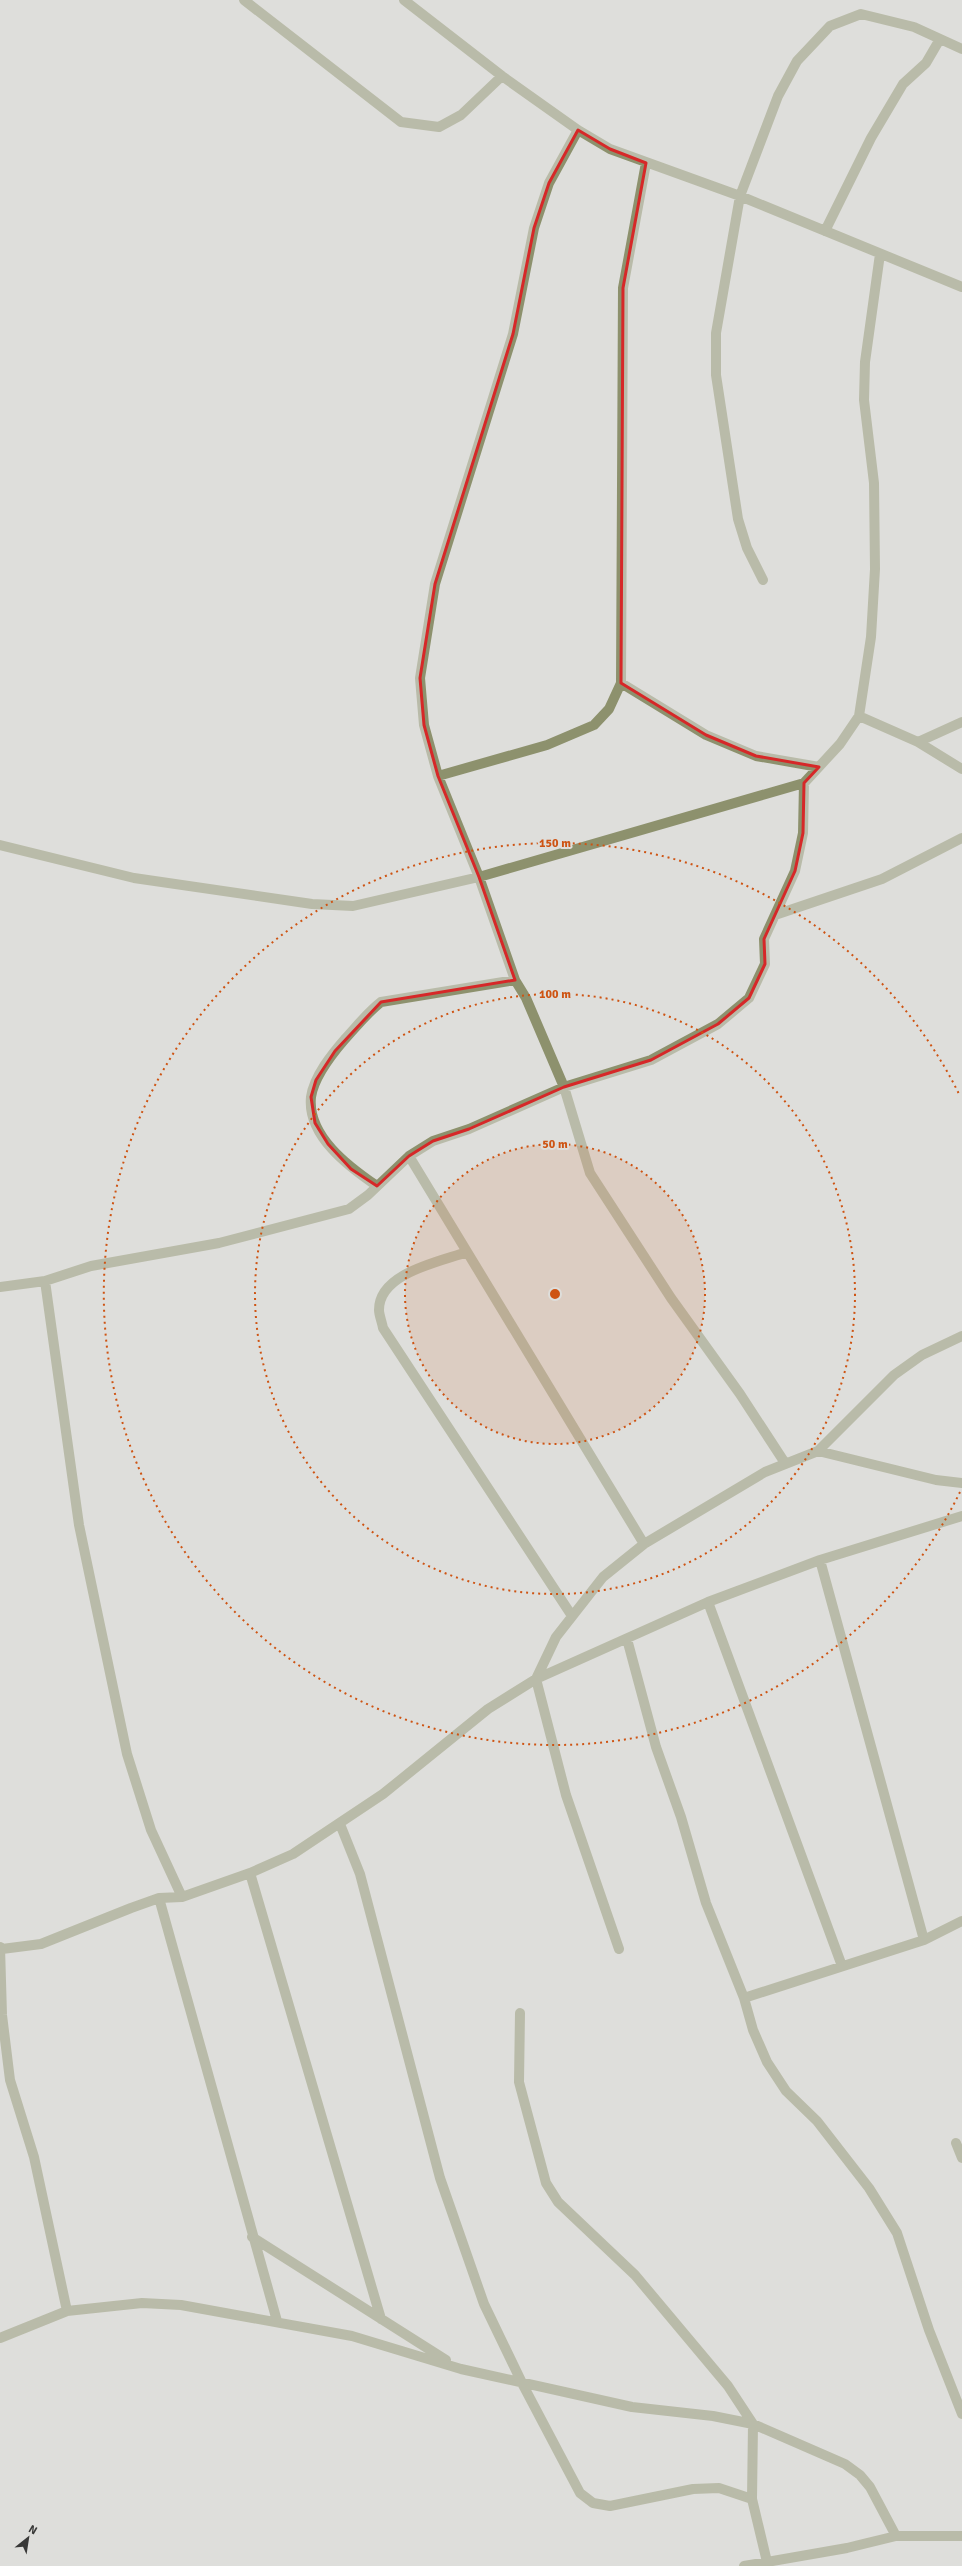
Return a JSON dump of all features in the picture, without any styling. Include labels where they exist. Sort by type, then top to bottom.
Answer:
[{"type":"street","points":[[244,0],[400,122],[439,127],[461,115],[502,76]]},
{"type":"street","points":[[404,0],[502,76],[578,130],[610,149],[740,196],[962,287]]},
{"type":"street","points":[[763,580],[747,548],[738,519],[716,375],[716,333],[740,196],[778,96],[797,61],[830,26],[861,14],[914,27],[962,49]]},
{"type":"street","points":[[825,231],[871,138],[902,84],[926,63],[940,39]]},
{"type":"street","points":[[578,130],[549,184],[534,228],[513,334],[435,584],[420,678],[424,725],[438,776],[479,877],[515,980],[526,998],[564,1087],[590,1173],[671,1298],[740,1394],[784,1463]]},
{"type":"street","points":[[438,776],[547,745],[594,724],[609,709],[621,683],[623,288],[646,163]]},
{"type":"street","points":[[0,844],[134,878],[312,904],[353,906],[479,877],[804,783],[840,744],[859,716],[871,637],[875,569],[874,483],[864,400],[865,362],[880,254]]},
{"type":"street","points":[[621,683],[706,735],[756,756],[819,766]]},
{"type":"street","points":[[859,716],[918,742],[962,769]]},
{"type":"street","points":[[918,742],[962,722]]},
{"type":"street","points":[[0,1287],[45,1281],[91,1266],[219,1242],[350,1209],[409,1156],[433,1141],[469,1129],[564,1087],[651,1060],[718,1024],[749,998],[759,980],[765,964],[764,939],[795,871],[803,833],[804,783]]},
{"type":"street","points":[[775,915],[882,879],[962,838]]},
{"type":"street","points":[[377,1186],[351,1169],[328,1144],[315,1123],[311,1097],[316,1080],[335,1051],[370,1010],[381,1002],[515,980]]},
{"type":"street","points":[[409,1156],[644,1544]]},
{"type":"street","points":[[467,1252],[398,1277],[384,1291],[379,1310],[383,1328],[572,1616]]},
{"type":"street","points":[[45,1281],[80,1525],[127,1754],[151,1830],[182,1897]]},
{"type":"street","points":[[620,1949],[566,1795],[536,1679],[556,1637],[603,1577],[644,1544],[704,1507],[784,1463],[806,1457],[818,1451],[894,1376],[922,1355],[962,1336]]},
{"type":"street","points":[[818,1451],[936,1480],[962,1483]]},
{"type":"street","points":[[67,2311],[34,2158],[10,2080],[2,2015],[1,1948],[41,1944],[159,1898],[182,1897],[250,1873],[293,1854],[383,1794],[488,1709],[536,1679],[708,1602],[820,1560],[962,1516]]},
{"type":"street","points":[[820,1560],[924,1940]]},
{"type":"street","points":[[708,1602],[842,1966]]},
{"type":"street","points":[[627,1639],[653,1740],[682,1817],[706,1903],[744,1998],[753,2030],[767,2062],[782,2086],[822,2127],[869,2188],[897,2233],[929,2330],[962,2414]]},
{"type":"street","points":[[340,1824],[360,1874],[440,2178],[484,2304],[523,2385],[580,2493],[593,2503],[610,2506],[693,2489],[719,2488],[752,2499]]},
{"type":"street","points":[[250,1873],[381,2319]]},
{"type":"street","points":[[159,1898],[252,2237],[277,2321]]},
{"type":"street","points":[[744,1998],[924,1940],[962,1921]]},
{"type":"street","points":[[520,2013],[519,2082],[546,2183],[558,2202],[635,2275],[728,2386],[753,2424],[752,2499],[767,2563]]},
{"type":"street","points":[[956,2143],[962,2158]]},
{"type":"street","points":[[252,2237],[461,2369]]},
{"type":"street","points":[[1,2337],[67,2311],[142,2303],[181,2305],[277,2321],[352,2336],[461,2369],[523,2385],[632,2407],[713,2416],[753,2424],[845,2464],[860,2475],[870,2487],[896,2536]]},
{"type":"street","points":[[744,2566],[847,2548],[896,2536],[962,2536]]},
{"type":"highlighted area","points":[[578,130],[610,149],[646,163],[623,288],[621,683],[706,735],[756,756],[819,767],[804,783],[803,833],[795,871],[764,939],[765,964],[749,998],[718,1024],[651,1060],[564,1087],[469,1129],[433,1141],[409,1156],[377,1186],[351,1169],[328,1144],[315,1123],[311,1097],[316,1080],[335,1051],[381,1002],[515,980],[479,877],[438,776],[424,725],[420,678],[435,584],[513,334],[534,228],[549,183]]}]
